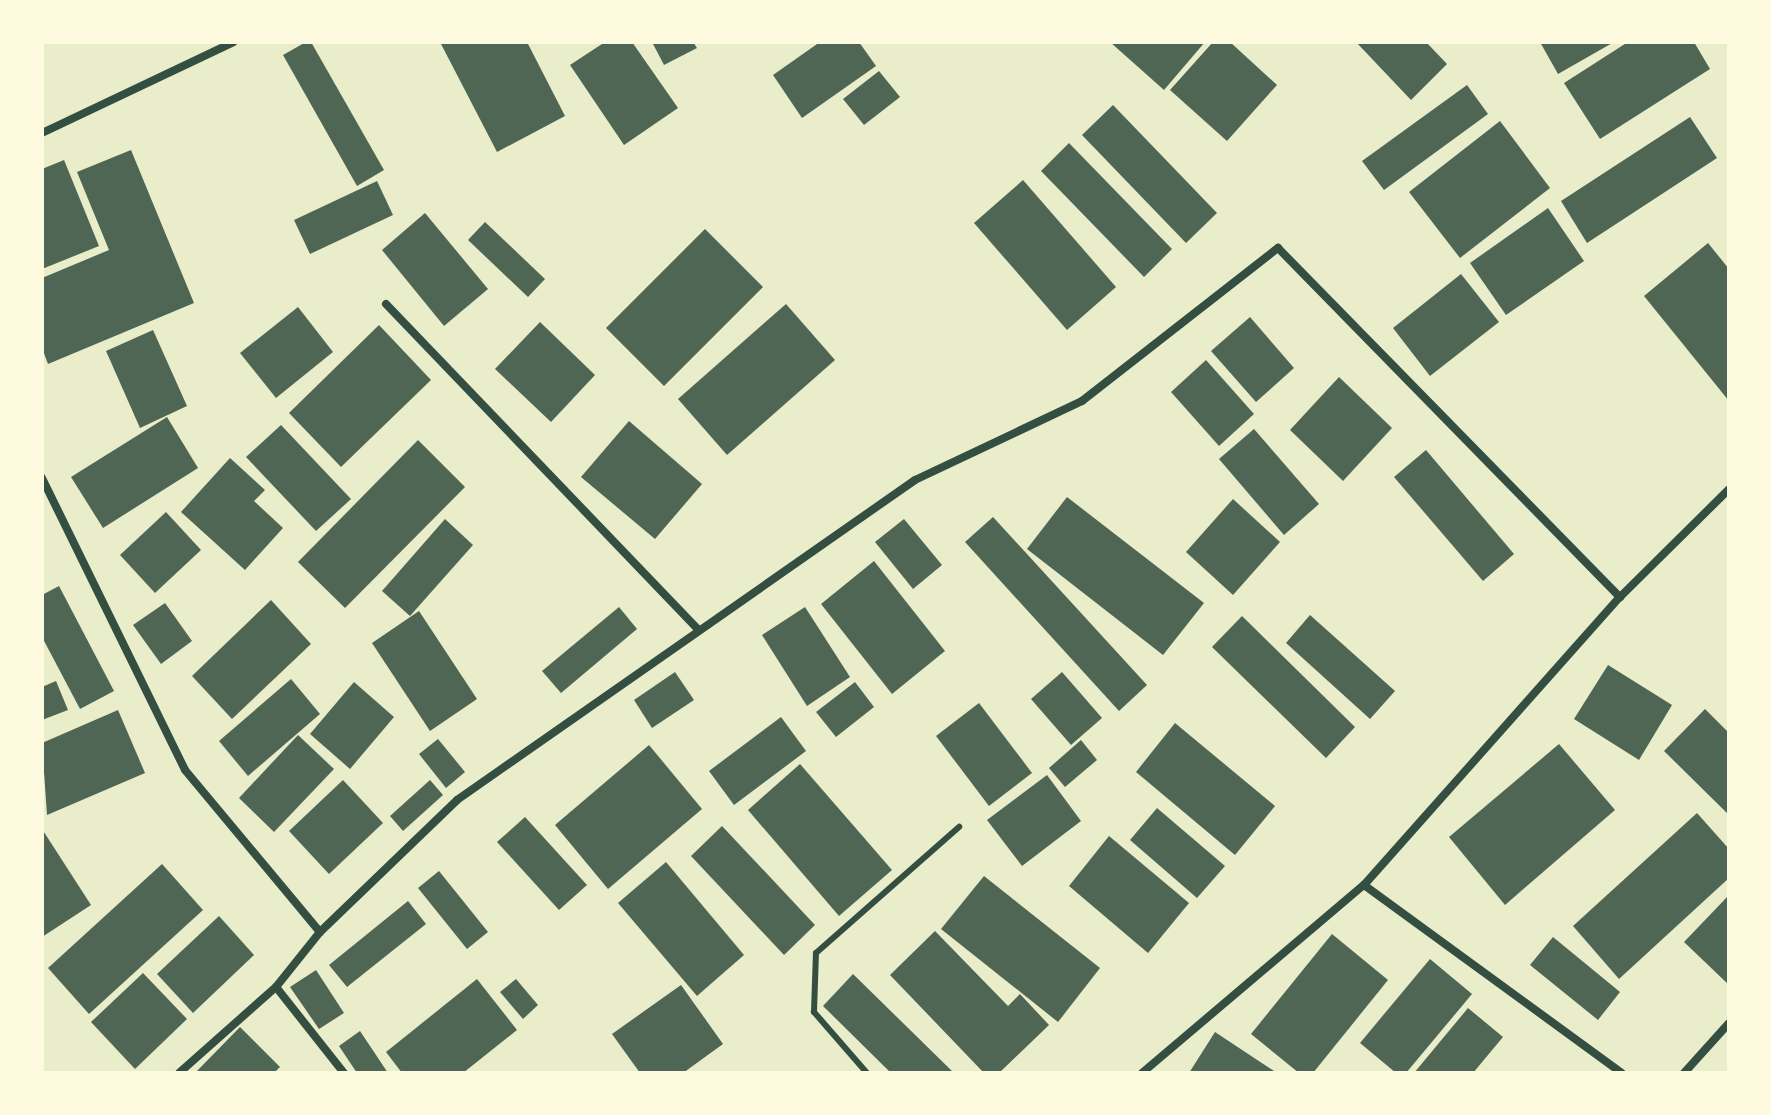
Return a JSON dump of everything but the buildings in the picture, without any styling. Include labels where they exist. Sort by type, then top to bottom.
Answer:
[{"type":"street","points":[[42,133],[234,42]]},
{"type":"street","points":[[179,1073],[276,987],[320,932],[457,800],[915,480],[1082,401],[1278,248],[1620,597]]},
{"type":"street","points":[[386,304],[698,629]]},
{"type":"street","points":[[42,478],[185,770],[320,932]]},
{"type":"street","points":[[1142,1073],[1364,885],[1620,597],[1729,489]]},
{"type":"street","points":[[1364,885],[1622,1073]]},
{"type":"street","points":[[276,987],[344,1073]]},
{"type":"street","points":[[1684,1073],[1729,1023]]},
{"type":"lane","points":[[867,1073],[814,1012],[816,953],[959,827]]}]
